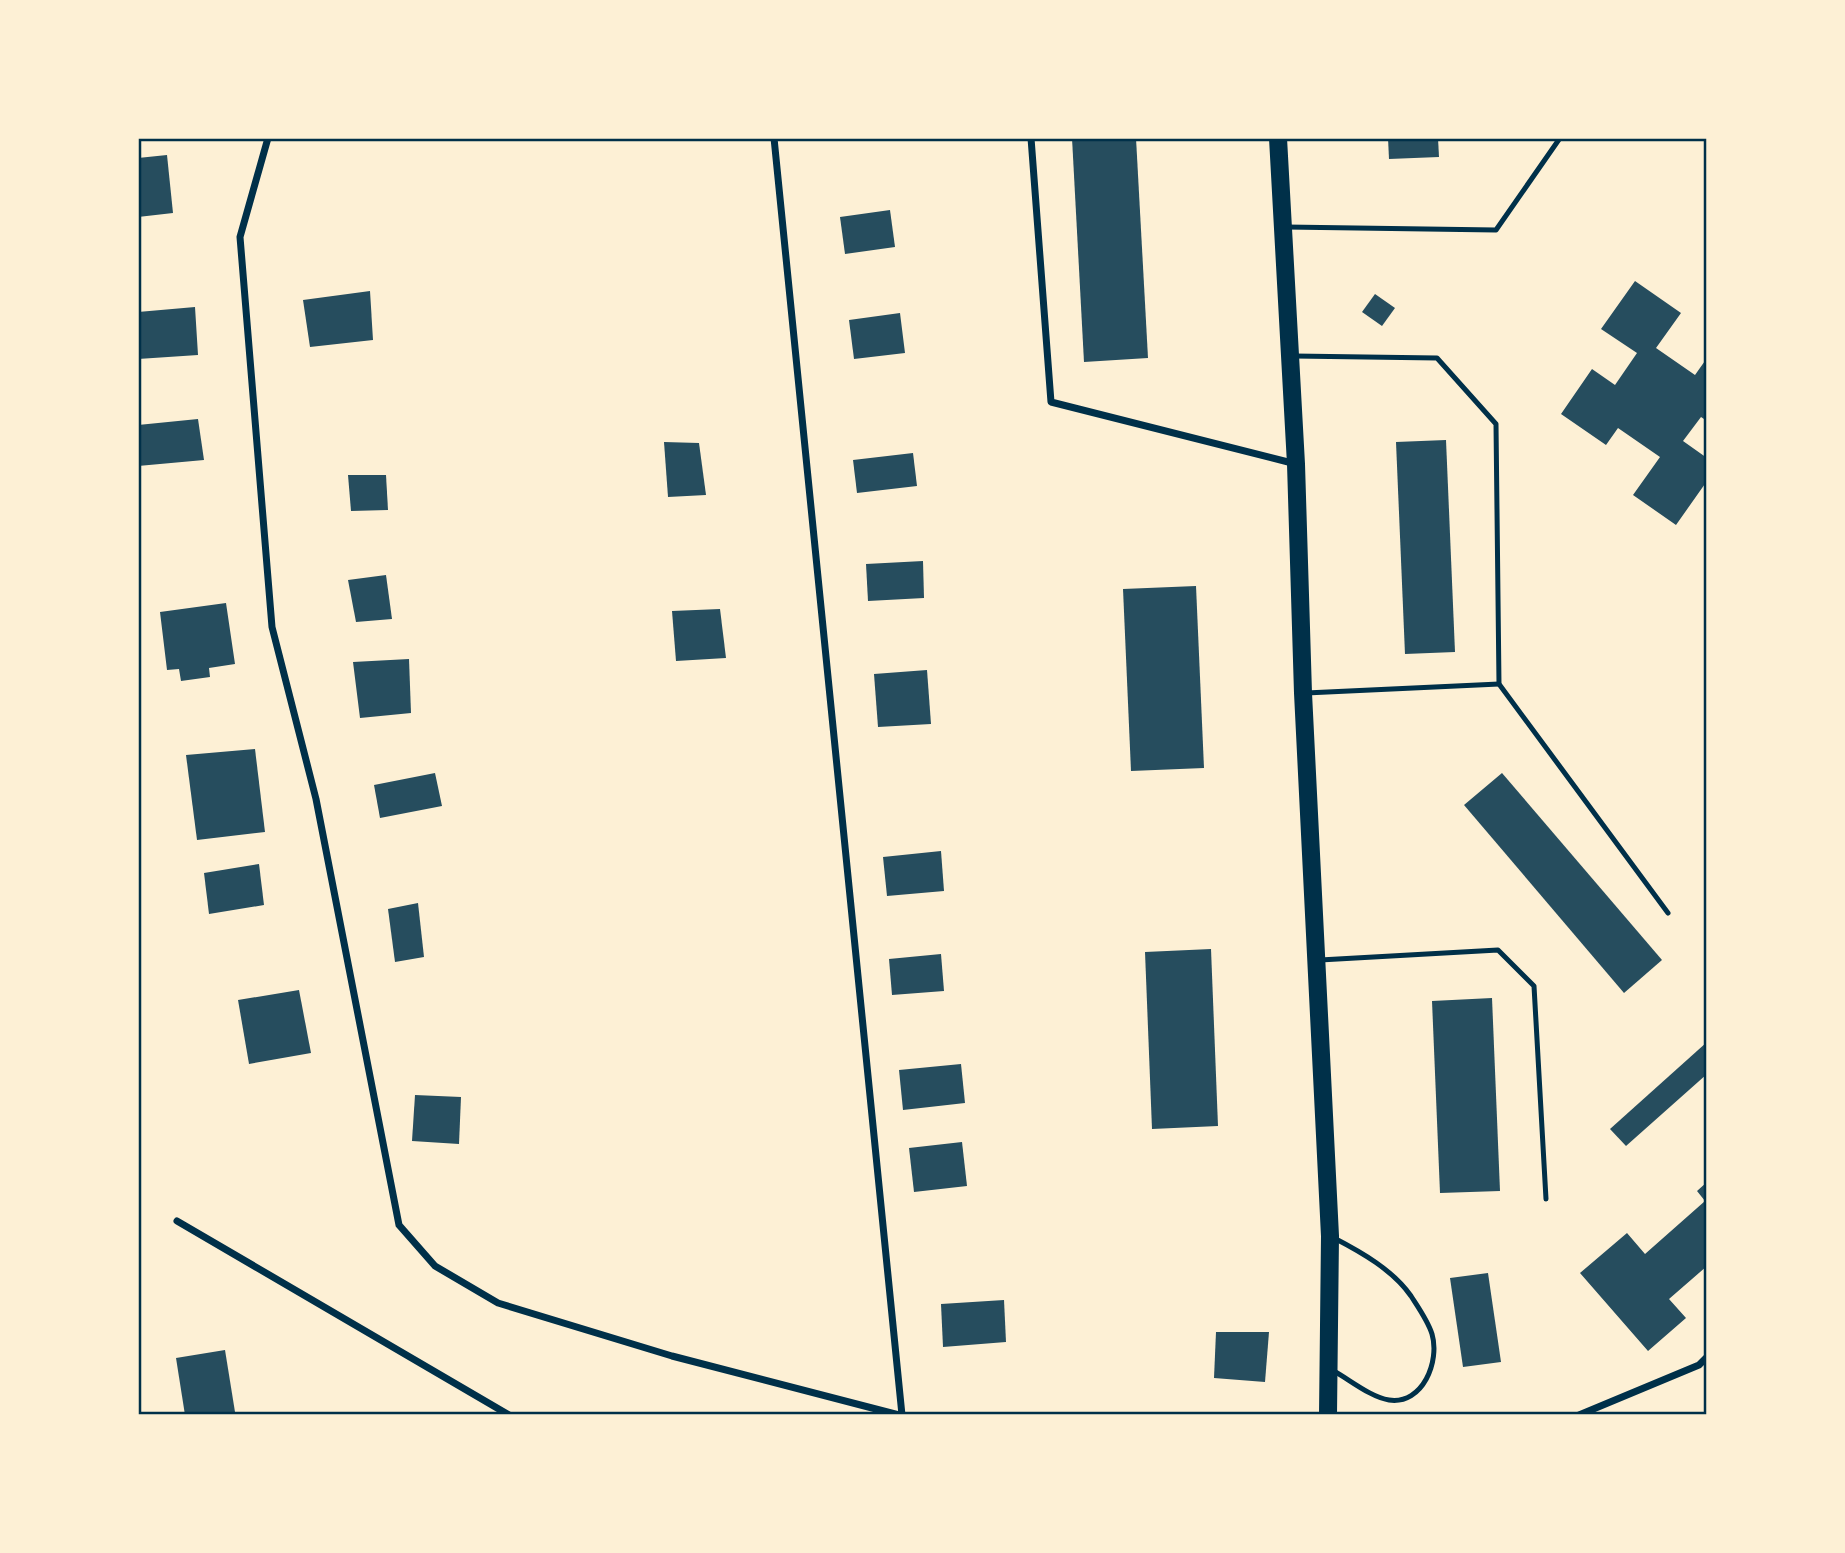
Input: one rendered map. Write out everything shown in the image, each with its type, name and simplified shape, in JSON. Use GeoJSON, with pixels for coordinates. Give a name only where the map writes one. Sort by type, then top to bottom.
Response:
{"type":"FeatureCollection","features":[{"type":"Feature","properties":{"kind":"main road"},"geometry":{"type":"LineString","coordinates":[[1278,138],[1296,464],[1303,693],[1331,1236],[1328,1415]]}},
{"type":"Feature","properties":{"kind":"street"},"geometry":{"type":"LineString","coordinates":[[268,138],[240,237],[272,627],[316,799],[399,1225],[435,1266],[498,1303],[672,1356],[900,1415],[774,138]]}},
{"type":"Feature","properties":{"kind":"street"},"geometry":{"type":"LineString","coordinates":[[1031,138],[1051,402],[1296,464]]}},
{"type":"Feature","properties":{"kind":"street"},"geometry":{"type":"LineString","coordinates":[[177,1221],[509,1415]]}},
{"type":"Feature","properties":{"kind":"street"},"geometry":{"type":"LineString","coordinates":[[1579,1415],[1699,1364],[1707,1357]]}},
{"type":"Feature","properties":{"kind":"lane"},"geometry":{"type":"LineString","coordinates":[[1282,227],[1496,230],[1560,138]]}},
{"type":"Feature","properties":{"kind":"lane"},"geometry":{"type":"LineString","coordinates":[[1290,356],[1437,358],[1496,424],[1499,684],[1668,913]]}},
{"type":"Feature","properties":{"kind":"lane"},"geometry":{"type":"LineString","coordinates":[[1303,693],[1499,684]]}},
{"type":"Feature","properties":{"kind":"lane"},"geometry":{"type":"LineString","coordinates":[[1317,960],[1498,950],[1534,986],[1546,1199]]}},
{"type":"Feature","properties":{"kind":"lane"},"geometry":{"type":"LineString","coordinates":[[1329,1368],[1378,1396],[1400,1399],[1421,1388],[1429,1375],[1433,1352],[1432,1335],[1410,1294],[1364,1254],[1331,1236]]}},
{"type":"Feature","properties":{"kind":"building"},"geometry":{"type":"Polygon","coordinates":[[[1072,138],[1136,138],[1148,358],[1084,362],[1072,138]]]}},
{"type":"Feature","properties":{"kind":"building"},"geometry":{"type":"Polygon","coordinates":[[[1388,138],[1438,138],[1439,157],[1389,159],[1388,138]]]}},
{"type":"Feature","properties":{"kind":"building"},"geometry":{"type":"Polygon","coordinates":[[[167,155],[173,213],[138,217],[138,158],[167,155]]]}},
{"type":"Feature","properties":{"kind":"building"},"geometry":{"type":"Polygon","coordinates":[[[890,210],[895,247],[845,254],[840,217],[890,210]]]}},
{"type":"Feature","properties":{"kind":"building"},"geometry":{"type":"Polygon","coordinates":[[[1635,281],[1681,313],[1656,348],[1695,375],[1707,358],[1707,421],[1701,417],[1683,441],[1707,458],[1707,481],[1676,525],[1633,495],[1660,457],[1618,428],[1606,445],[1561,414],[1592,369],[1615,385],[1637,353],[1601,329],[1635,281]]]}},
{"type":"Feature","properties":{"kind":"building"},"geometry":{"type":"Polygon","coordinates":[[[370,291],[373,340],[310,347],[303,300],[370,291]]]}},
{"type":"Feature","properties":{"kind":"building"},"geometry":{"type":"Polygon","coordinates":[[[1375,294],[1395,308],[1382,326],[1362,312],[1375,294]]]}},
{"type":"Feature","properties":{"kind":"building"},"geometry":{"type":"Polygon","coordinates":[[[195,307],[198,355],[138,359],[138,312],[195,307]]]}},
{"type":"Feature","properties":{"kind":"building"},"geometry":{"type":"Polygon","coordinates":[[[900,313],[905,353],[854,359],[849,320],[900,313]]]}},
{"type":"Feature","properties":{"kind":"building"},"geometry":{"type":"Polygon","coordinates":[[[198,419],[204,460],[138,466],[138,425],[198,419]]]}},
{"type":"Feature","properties":{"kind":"building"},"geometry":{"type":"Polygon","coordinates":[[[1446,440],[1455,652],[1405,654],[1396,442],[1446,440]]]}},
{"type":"Feature","properties":{"kind":"building"},"geometry":{"type":"Polygon","coordinates":[[[664,442],[699,443],[706,495],[668,497],[664,442]]]}},
{"type":"Feature","properties":{"kind":"building"},"geometry":{"type":"Polygon","coordinates":[[[913,453],[917,486],[857,493],[853,460],[913,453]]]}},
{"type":"Feature","properties":{"kind":"building"},"geometry":{"type":"Polygon","coordinates":[[[348,475],[386,475],[388,510],[351,511],[348,475]]]}},
{"type":"Feature","properties":{"kind":"building"},"geometry":{"type":"Polygon","coordinates":[[[923,561],[924,598],[868,601],[866,564],[923,561]]]}},
{"type":"Feature","properties":{"kind":"building"},"geometry":{"type":"Polygon","coordinates":[[[386,575],[392,619],[356,622],[348,580],[386,575]]]}},
{"type":"Feature","properties":{"kind":"building"},"geometry":{"type":"Polygon","coordinates":[[[1196,586],[1204,768],[1131,771],[1123,589],[1196,586]]]}},
{"type":"Feature","properties":{"kind":"building"},"geometry":{"type":"Polygon","coordinates":[[[226,603],[235,664],[209,668],[210,677],[181,681],[179,669],[167,670],[160,612],[226,603]]]}},
{"type":"Feature","properties":{"kind":"building"},"geometry":{"type":"Polygon","coordinates":[[[720,609],[726,658],[676,661],[672,611],[720,609]]]}},
{"type":"Feature","properties":{"kind":"building"},"geometry":{"type":"Polygon","coordinates":[[[409,659],[411,713],[360,718],[353,662],[409,659]]]}},
{"type":"Feature","properties":{"kind":"building"},"geometry":{"type":"Polygon","coordinates":[[[927,670],[931,724],[878,727],[874,674],[927,670]]]}},
{"type":"Feature","properties":{"kind":"building"},"geometry":{"type":"Polygon","coordinates":[[[255,749],[265,832],[197,840],[186,755],[255,749]]]}},
{"type":"Feature","properties":{"kind":"building"},"geometry":{"type":"Polygon","coordinates":[[[435,773],[442,806],[380,818],[374,785],[435,773]]]}},
{"type":"Feature","properties":{"kind":"building"},"geometry":{"type":"Polygon","coordinates":[[[1502,773],[1662,960],[1624,993],[1464,805],[1502,773]]]}},
{"type":"Feature","properties":{"kind":"building"},"geometry":{"type":"Polygon","coordinates":[[[941,851],[944,891],[887,896],[883,857],[941,851]]]}},
{"type":"Feature","properties":{"kind":"building"},"geometry":{"type":"Polygon","coordinates":[[[259,864],[264,905],[209,914],[204,873],[259,864]]]}},
{"type":"Feature","properties":{"kind":"building"},"geometry":{"type":"Polygon","coordinates":[[[418,903],[424,957],[395,962],[388,909],[418,903]]]}},
{"type":"Feature","properties":{"kind":"building"},"geometry":{"type":"Polygon","coordinates":[[[1211,949],[1218,1126],[1152,1129],[1145,952],[1211,949]]]}},
{"type":"Feature","properties":{"kind":"building"},"geometry":{"type":"Polygon","coordinates":[[[941,954],[944,991],[892,995],[889,959],[941,954]]]}},
{"type":"Feature","properties":{"kind":"building"},"geometry":{"type":"Polygon","coordinates":[[[299,990],[311,1053],[249,1064],[238,1000],[299,990]]]}},
{"type":"Feature","properties":{"kind":"building"},"geometry":{"type":"Polygon","coordinates":[[[1492,998],[1500,1191],[1440,1193],[1432,1001],[1492,998]]]}},
{"type":"Feature","properties":{"kind":"building"},"geometry":{"type":"Polygon","coordinates":[[[1707,1042],[1707,1074],[1626,1146],[1610,1129],[1707,1042]]]}},
{"type":"Feature","properties":{"kind":"building"},"geometry":{"type":"Polygon","coordinates":[[[961,1064],[965,1103],[903,1110],[899,1070],[961,1064]]]}},
{"type":"Feature","properties":{"kind":"building"},"geometry":{"type":"Polygon","coordinates":[[[415,1095],[461,1097],[459,1144],[412,1141],[415,1095]]]}},
{"type":"Feature","properties":{"kind":"building"},"geometry":{"type":"Polygon","coordinates":[[[962,1142],[967,1186],[914,1192],[909,1148],[962,1142]]]}},
{"type":"Feature","properties":{"kind":"building"},"geometry":{"type":"Polygon","coordinates":[[[1707,1182],[1707,1266],[1669,1299],[1686,1318],[1648,1351],[1580,1273],[1627,1233],[1645,1254],[1705,1201],[1697,1191],[1707,1182]]]}},
{"type":"Feature","properties":{"kind":"building"},"geometry":{"type":"Polygon","coordinates":[[[1488,1273],[1501,1362],[1463,1367],[1450,1278],[1488,1273]]]}},
{"type":"Feature","properties":{"kind":"building"},"geometry":{"type":"Polygon","coordinates":[[[1004,1300],[1006,1342],[943,1347],[941,1304],[1004,1300]]]}},
{"type":"Feature","properties":{"kind":"building"},"geometry":{"type":"Polygon","coordinates":[[[1216,1332],[1269,1332],[1265,1382],[1214,1378],[1216,1332]]]}},
{"type":"Feature","properties":{"kind":"building"},"geometry":{"type":"Polygon","coordinates":[[[225,1350],[235,1412],[185,1415],[176,1358],[225,1350]]]}}]}
